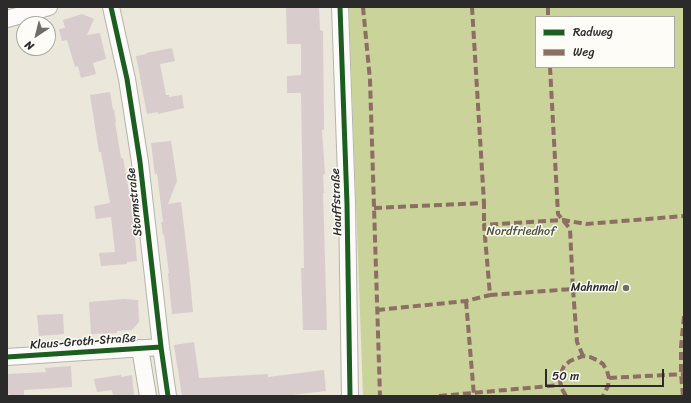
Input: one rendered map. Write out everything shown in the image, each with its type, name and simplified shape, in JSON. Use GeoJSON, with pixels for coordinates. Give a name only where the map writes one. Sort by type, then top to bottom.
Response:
{"type":"FeatureCollection","features":[{"type":"Feature","properties":{"kind":"street"},"geometry":{"type":"LineString","coordinates":[[7,19],[49,7]]}},
{"type":"Feature","properties":{"kind":"street","name":"Stormstraße"},"geometry":{"type":"LineString","coordinates":[[111,7],[127,80],[140,162],[168,396]]}},
{"type":"Feature","properties":{"kind":"street","name":"Hauffstraße"},"geometry":{"type":"LineString","coordinates":[[340,7],[347,204],[350,396]]}},
{"type":"Feature","properties":{"kind":"street","name":"Klaus-Groth-Straße"},"geometry":{"type":"LineString","coordinates":[[7,357],[161,347]]}},
{"type":"Feature","properties":{"kind":"street"},"geometry":{"type":"LineString","coordinates":[[140,348],[148,396]]}},
{"type":"Feature","properties":{"kind":"green space","name":"Nordfriedhof"},"geometry":{"type":"Polygon","coordinates":[[[349,7],[684,7],[684,396],[363,396],[349,7]]]}},
{"type":"Feature","properties":{"kind":"building"},"geometry":{"type":"Polygon","coordinates":[[[286,7],[319,7],[320,30],[323,31],[324,130],[322,130],[325,174],[323,175],[323,193],[327,330],[303,330],[301,268],[304,268],[301,93],[287,93],[287,76],[301,75],[301,44],[287,44],[286,7]]]}},
{"type":"Feature","properties":{"kind":"building"},"geometry":{"type":"Polygon","coordinates":[[[82,14],[94,19],[87,35],[100,33],[106,59],[93,63],[96,74],[81,78],[78,66],[75,67],[67,40],[62,41],[59,29],[65,28],[63,20],[82,14]]]}},
{"type":"Feature","properties":{"kind":"building"},"geometry":{"type":"Polygon","coordinates":[[[172,48],[175,61],[160,64],[166,95],[169,95],[169,97],[182,95],[184,108],[158,114],[158,112],[147,114],[136,56],[172,48]]]}},
{"type":"Feature","properties":{"kind":"building"},"geometry":{"type":"Polygon","coordinates":[[[110,92],[121,158],[123,158],[132,203],[137,261],[127,262],[127,264],[101,266],[99,253],[115,252],[111,217],[96,219],[94,206],[110,203],[101,152],[99,152],[90,95],[110,92]]]}},
{"type":"Feature","properties":{"kind":"building"},"geometry":{"type":"Polygon","coordinates":[[[171,141],[177,181],[168,204],[181,202],[193,312],[172,314],[169,273],[161,222],[163,222],[157,173],[155,175],[151,143],[171,141]]]}},
{"type":"Feature","properties":{"kind":"building"},"geometry":{"type":"Polygon","coordinates":[[[124,299],[138,300],[139,322],[132,330],[117,331],[117,333],[91,334],[89,302],[124,299]]]}},
{"type":"Feature","properties":{"kind":"building"},"geometry":{"type":"Polygon","coordinates":[[[63,314],[64,334],[39,336],[37,315],[63,314]]]}},
{"type":"Feature","properties":{"kind":"building"},"geometry":{"type":"Polygon","coordinates":[[[194,342],[199,378],[268,374],[268,377],[324,370],[326,391],[283,396],[182,396],[174,345],[194,342]]]}},
{"type":"Feature","properties":{"kind":"building"},"geometry":{"type":"Polygon","coordinates":[[[71,366],[72,387],[24,390],[24,396],[7,395],[7,374],[46,372],[45,368],[71,366]]]}},
{"type":"Feature","properties":{"kind":"building"},"geometry":{"type":"Polygon","coordinates":[[[121,375],[121,377],[132,375],[134,396],[113,396],[112,390],[97,392],[94,379],[121,375]]]}},
{"type":"Feature","properties":{"kind":"marked path"},"geometry":{"type":"LineString","coordinates":[[363,7],[370,80],[380,396]]}},
{"type":"Feature","properties":{"kind":"marked path"},"geometry":{"type":"LineString","coordinates":[[472,7],[484,203]]}},
{"type":"Feature","properties":{"kind":"marked path"},"geometry":{"type":"LineString","coordinates":[[548,7],[548,16]]}},
{"type":"Feature","properties":{"kind":"marked path"},"geometry":{"type":"LineString","coordinates":[[550,68],[558,214],[570,229],[573,289]]}},
{"type":"Feature","properties":{"kind":"marked path"},"geometry":{"type":"LineString","coordinates":[[374,208],[484,203],[484,225]]}},
{"type":"Feature","properties":{"kind":"marked path"},"geometry":{"type":"LineString","coordinates":[[583,356],[577,342],[573,289],[490,295],[484,225],[563,220],[586,224],[684,216]]}},
{"type":"Feature","properties":{"kind":"marked path"},"geometry":{"type":"LineString","coordinates":[[377,310],[466,301],[490,295]]}},
{"type":"Feature","properties":{"kind":"marked path"},"geometry":{"type":"LineString","coordinates":[[466,301],[474,396]]}},
{"type":"Feature","properties":{"kind":"marked path"},"geometry":{"type":"LineString","coordinates":[[683,396],[681,347],[684,316]]}},
{"type":"Feature","properties":{"kind":"marked path"},"geometry":{"type":"LineString","coordinates":[[566,396],[560,381],[561,373],[564,366],[570,361],[583,356],[597,360],[603,364],[607,371],[609,378],[608,386],[603,396]]}},
{"type":"Feature","properties":{"kind":"marked path"},"geometry":{"type":"LineString","coordinates":[[609,378],[684,374]]}},
{"type":"Feature","properties":{"kind":"marked path"},"geometry":{"type":"LineString","coordinates":[[439,396],[561,385]]}},
{"type":"Feature","properties":{"kind":"cycle path"},"geometry":{"type":"LineString","coordinates":[[111,7],[127,79],[140,162],[168,396]]}},
{"type":"Feature","properties":{"kind":"cycle path"},"geometry":{"type":"LineString","coordinates":[[340,7],[347,204],[350,396]]}},
{"type":"Feature","properties":{"kind":"cycle path"},"geometry":{"type":"LineString","coordinates":[[7,357],[161,347]]}},
{"type":"Feature","properties":{"kind":"place","name":"Mahnmal"},"geometry":{"type":"Point","coordinates":[626,288]}}]}
